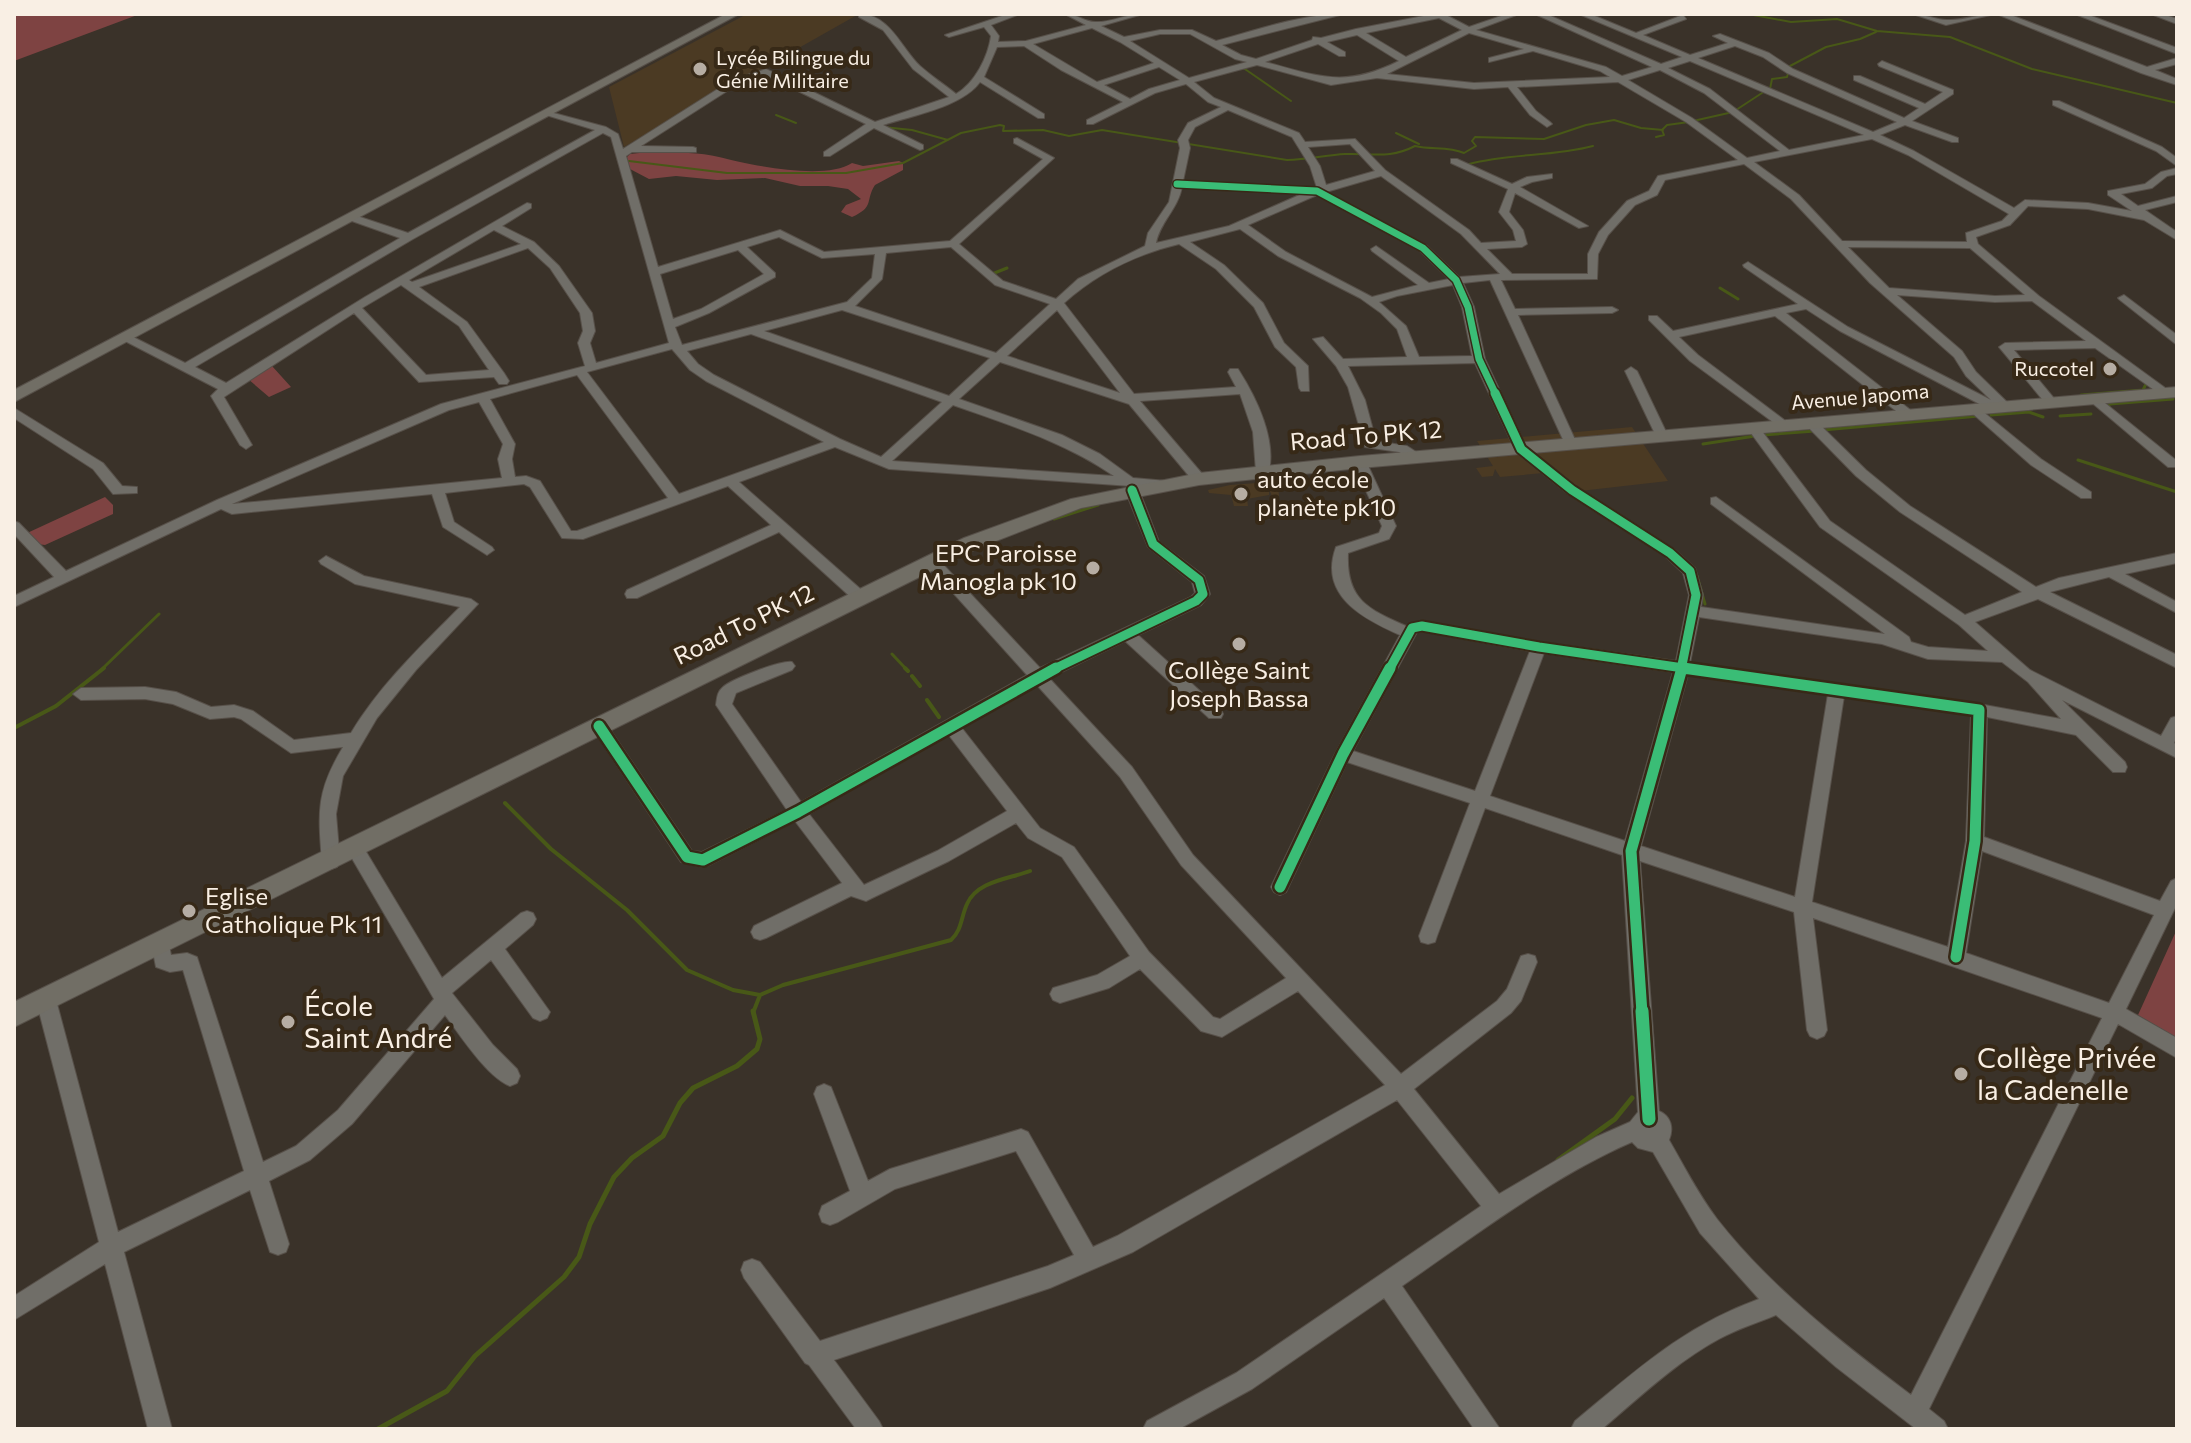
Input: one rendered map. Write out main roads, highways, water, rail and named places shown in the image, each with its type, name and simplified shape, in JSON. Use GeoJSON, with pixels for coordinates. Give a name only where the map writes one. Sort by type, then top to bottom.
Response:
{"type":"FeatureCollection","features":[{"type":"Feature","properties":{"kind":"main road"},"geometry":{"type":"LineString","coordinates":[[14,397],[129,339],[734,14]]}},
{"type":"Feature","properties":{"kind":"main road","name":"Avenue Japoma"},"geometry":{"type":"LineString","coordinates":[[1547,446],[2172,394]]}},
{"type":"Feature","properties":{"kind":"main road","name":"Road To PK 12"},"geometry":{"type":"LineString","coordinates":[[14,1015],[356,850],[860,597],[1034,517],[1131,486],[1547,446]]}},
{"type":"Feature","properties":{"kind":"waterway"},"geometry":{"type":"LineString","coordinates":[[1748,14],[1791,22],[1837,19],[1877,31],[1950,37],[2032,69],[2177,103]]}},
{"type":"Feature","properties":{"kind":"waterway"},"geometry":{"type":"LineString","coordinates":[[1770,89],[1772,79],[1787,77],[1790,66],[1826,47],[1876,32]]}},
{"type":"Feature","properties":{"kind":"waterway"},"geometry":{"type":"LineString","coordinates":[[1242,67],[1291,101]]}},
{"type":"Feature","properties":{"kind":"waterway"},"geometry":{"type":"LineString","coordinates":[[1693,121],[1733,112],[1765,91]]}},
{"type":"Feature","properties":{"kind":"waterway"},"geometry":{"type":"LineString","coordinates":[[776,115],[796,123]]}},
{"type":"Feature","properties":{"kind":"waterway"},"geometry":{"type":"LineString","coordinates":[[948,140],[961,133],[1000,125],[1004,126],[1003,131],[1043,130],[1069,136],[1102,130],[1287,160],[1345,154],[1389,154],[1415,146],[1464,153],[1476,146],[1472,141],[1475,137],[1544,139],[1586,125],[1614,120],[1662,130]]}},
{"type":"Feature","properties":{"kind":"waterway"},"geometry":{"type":"LineString","coordinates":[[1662,130],[1667,125],[1689,122]]}},
{"type":"Feature","properties":{"kind":"waterway"},"geometry":{"type":"LineString","coordinates":[[883,127],[912,130],[948,140]]}},
{"type":"Feature","properties":{"kind":"waterway"},"geometry":{"type":"LineString","coordinates":[[1656,137],[1664,135],[1662,130]]}},
{"type":"Feature","properties":{"kind":"waterway"},"geometry":{"type":"LineString","coordinates":[[1396,133],[1419,144]]}},
{"type":"Feature","properties":{"kind":"waterway"},"geometry":{"type":"LineString","coordinates":[[629,161],[727,173],[846,173],[903,163],[948,140]]}},
{"type":"Feature","properties":{"kind":"waterway"},"geometry":{"type":"LineString","coordinates":[[1469,164],[1593,146]]}},
{"type":"Feature","properties":{"kind":"waterway"},"geometry":{"type":"LineString","coordinates":[[992,274],[1007,268]]}},
{"type":"Feature","properties":{"kind":"waterway"},"geometry":{"type":"LineString","coordinates":[[1720,288],[1738,299]]}},
{"type":"Feature","properties":{"kind":"waterway"},"geometry":{"type":"LineString","coordinates":[[2081,395],[2143,390],[2146,384]]}},
{"type":"Feature","properties":{"kind":"waterway"},"geometry":{"type":"LineString","coordinates":[[2106,408],[2110,404],[2173,399]]}},
{"type":"Feature","properties":{"kind":"waterway"},"geometry":{"type":"LineString","coordinates":[[1991,415],[2029,412],[2043,417]]}},
{"type":"Feature","properties":{"kind":"waterway"},"geometry":{"type":"LineString","coordinates":[[2060,416],[2091,414]]}},
{"type":"Feature","properties":{"kind":"waterway"},"geometry":{"type":"LineString","coordinates":[[1823,430],[1979,416]]}},
{"type":"Feature","properties":{"kind":"waterway"},"geometry":{"type":"LineString","coordinates":[[1763,435],[1815,431]]}},
{"type":"Feature","properties":{"kind":"waterway"},"geometry":{"type":"LineString","coordinates":[[1703,444],[1755,436]]}},
{"type":"Feature","properties":{"kind":"waterway"},"geometry":{"type":"LineString","coordinates":[[2078,460],[2177,492]]}},
{"type":"Feature","properties":{"kind":"waterway"},"geometry":{"type":"LineString","coordinates":[[1054,519],[1098,505]]}},
{"type":"Feature","properties":{"kind":"waterway"},"geometry":{"type":"LineString","coordinates":[[1697,576],[1705,604]]}},
{"type":"Feature","properties":{"kind":"waterway"},"geometry":{"type":"LineString","coordinates":[[101,670],[159,614]]}},
{"type":"Feature","properties":{"kind":"waterway"},"geometry":{"type":"LineString","coordinates":[[892,654],[907,670]]}},
{"type":"Feature","properties":{"kind":"waterway"},"geometry":{"type":"LineString","coordinates":[[14,728],[56,706],[104,668]]}},
{"type":"Feature","properties":{"kind":"waterway"},"geometry":{"type":"LineString","coordinates":[[912,676],[920,686]]}},
{"type":"Feature","properties":{"kind":"waterway"},"geometry":{"type":"LineString","coordinates":[[927,700],[939,717]]}},
{"type":"Feature","properties":{"kind":"waterway"},"geometry":{"type":"LineString","coordinates":[[505,803],[551,849],[627,910],[687,970],[733,990],[760,995]]}},
{"type":"Feature","properties":{"kind":"waterway"},"geometry":{"type":"LineString","coordinates":[[760,995],[783,985],[951,940],[959,928],[967,904],[978,890],[1030,871]]}},
{"type":"Feature","properties":{"kind":"waterway"},"geometry":{"type":"LineString","coordinates":[[753,1012],[760,995]]}},
{"type":"Feature","properties":{"kind":"waterway"},"geometry":{"type":"LineString","coordinates":[[378,1429],[447,1391],[475,1356],[564,1277],[579,1257],[590,1224],[614,1177],[632,1158],[663,1136],[680,1103],[693,1088],[737,1066],[757,1049],[760,1039],[753,1012]]}},
{"type":"Feature","properties":{"kind":"waterway"},"geometry":{"type":"LineString","coordinates":[[1558,1160],[1615,1119],[1632,1098]]}},
{"type":"Feature","properties":{"kind":"place","name":"Lycée Bilingue du Génie Militaire"},"geometry":{"type":"Point","coordinates":[700,69]}},
{"type":"Feature","properties":{"kind":"place","name":"Ruccotel"},"geometry":{"type":"Point","coordinates":[2110,369]}},
{"type":"Feature","properties":{"kind":"place","name":"auto école planète pk10"},"geometry":{"type":"Point","coordinates":[1241,494]}},
{"type":"Feature","properties":{"kind":"place","name":"EPC Paroisse Manogla pk 10"},"geometry":{"type":"Point","coordinates":[1093,568]}},
{"type":"Feature","properties":{"kind":"place","name":"Collège Saint Joseph Bassa"},"geometry":{"type":"Point","coordinates":[1239,644]}},
{"type":"Feature","properties":{"kind":"place","name":"Eglise Catholique Pk 11"},"geometry":{"type":"Point","coordinates":[189,911]}},
{"type":"Feature","properties":{"kind":"place","name":"École Saint André"},"geometry":{"type":"Point","coordinates":[288,1022]}},
{"type":"Feature","properties":{"kind":"place","name":"Collège Privée la Cadenelle"},"geometry":{"type":"Point","coordinates":[1961,1074]}}]}
